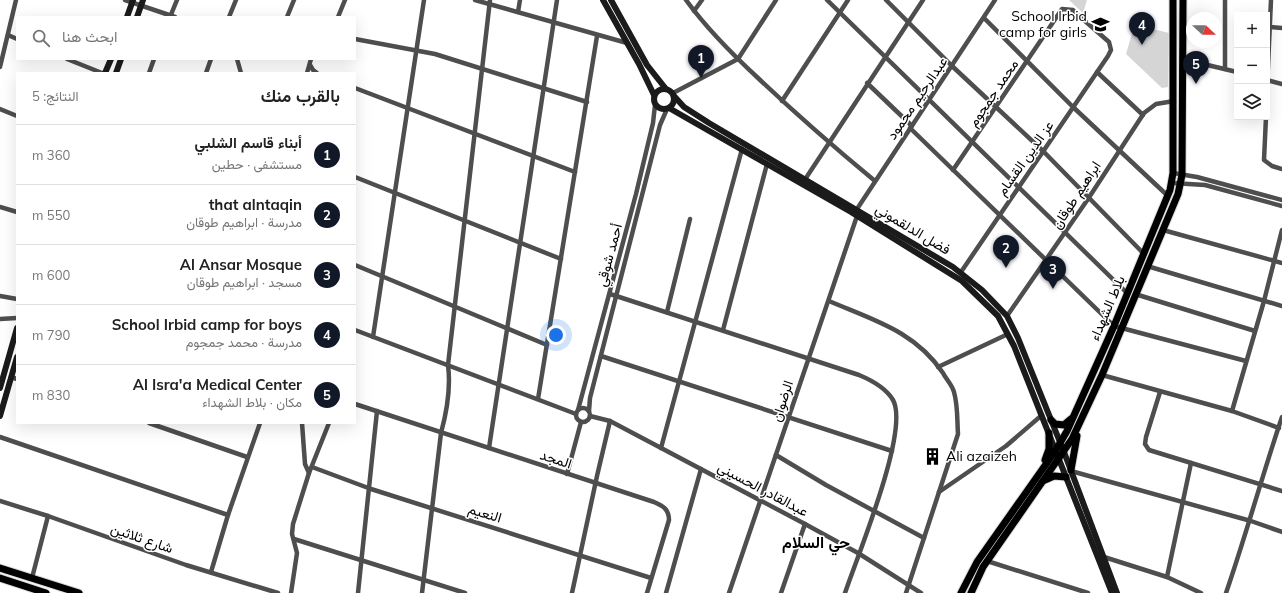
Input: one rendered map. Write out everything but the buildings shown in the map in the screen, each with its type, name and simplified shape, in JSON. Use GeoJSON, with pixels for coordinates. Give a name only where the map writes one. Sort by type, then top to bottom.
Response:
{"type":"FeatureCollection","features":[{"type":"Feature","properties":{"kind":"main road"},"geometry":{"type":"LineString","coordinates":[[603,0],[628,43],[654,95],[655,105],[659,108],[668,108],[674,102],[673,95],[653,74],[612,1]]}},
{"type":"Feature","properties":{"kind":"main road","name":"بلاط الشهداء"},"geometry":{"type":"LineString","coordinates":[[961,593],[977,562],[1040,479],[1060,443],[1118,327],[1127,293],[1168,196],[1173,173],[1173,0]]}},
{"type":"Feature","properties":{"kind":"main road"},"geometry":{"type":"LineString","coordinates":[[971,593],[977,578],[1040,479],[1060,459],[1081,422],[1102,375],[1118,327],[1135,294],[1181,184],[1182,0]]}},
{"type":"Feature","properties":{"kind":"main road"},"geometry":{"type":"LineString","coordinates":[[126,16],[132,1]]}},
{"type":"Feature","properties":{"kind":"main road"},"geometry":{"type":"LineString","coordinates":[[137,16],[142,3]]}},
{"type":"Feature","properties":{"kind":"main road"},"geometry":{"type":"LineString","coordinates":[[105,72],[111,60]]}},
{"type":"Feature","properties":{"kind":"main road"},"geometry":{"type":"LineString","coordinates":[[116,72],[121,60]]}},
{"type":"Feature","properties":{"kind":"main road"},"geometry":{"type":"LineString","coordinates":[[654,95],[659,90],[666,88]]}},
{"type":"Feature","properties":{"kind":"main road","name":"فضل الدلقموني"},"geometry":{"type":"LineString","coordinates":[[673,95],[686,109],[804,181],[961,272],[982,290],[1006,316],[1018,338],[1064,452],[1070,473]]}},
{"type":"Feature","properties":{"kind":"main road","name":"فضل الدلقموني"},"geometry":{"type":"LineString","coordinates":[[668,108],[767,164],[804,181]]}},
{"type":"Feature","properties":{"kind":"main road","name":"فضل الدلقموني"},"geometry":{"type":"LineString","coordinates":[[857,212],[962,281],[991,308],[1004,324],[1056,450],[1060,459],[1070,473]]}},
{"type":"Feature","properties":{"kind":"main road"},"geometry":{"type":"LineString","coordinates":[[0,388],[16,332]]}},
{"type":"Feature","properties":{"kind":"main road"},"geometry":{"type":"LineString","coordinates":[[0,416],[14,378],[16,364]]}},
{"type":"Feature","properties":{"kind":"main road"},"geometry":{"type":"LineString","coordinates":[[1051,420],[1055,424],[1064,425],[1074,416]]}},
{"type":"Feature","properties":{"kind":"main road"},"geometry":{"type":"LineString","coordinates":[[1081,422],[1075,441],[1070,473],[1112,593]]}},
{"type":"Feature","properties":{"kind":"main road"},"geometry":{"type":"LineString","coordinates":[[1040,479],[1049,449],[1049,433]]}},
{"type":"Feature","properties":{"kind":"main road"},"geometry":{"type":"LineString","coordinates":[[1040,479],[1070,473]]}},
{"type":"Feature","properties":{"kind":"main road"},"geometry":{"type":"LineString","coordinates":[[1070,473],[1117,593]]}},
{"type":"Feature","properties":{"kind":"main road"},"geometry":{"type":"LineString","coordinates":[[0,568],[79,593]]}},
{"type":"Feature","properties":{"kind":"main road"},"geometry":{"type":"LineString","coordinates":[[0,578],[29,590],[46,593]]}},
{"type":"Feature","properties":{"kind":"street"},"geometry":{"type":"LineString","coordinates":[[0,67],[16,0]]}},
{"type":"Feature","properties":{"kind":"street"},"geometry":{"type":"LineString","coordinates":[[125,0],[142,3],[172,16],[177,0]]}},
{"type":"Feature","properties":{"kind":"street"},"geometry":{"type":"LineString","coordinates":[[229,16],[236,0]]}},
{"type":"Feature","properties":{"kind":"street"},"geometry":{"type":"LineString","coordinates":[[287,16],[294,0]]}},
{"type":"Feature","properties":{"kind":"street"},"geometry":{"type":"LineString","coordinates":[[338,16],[345,0]]}},
{"type":"Feature","properties":{"kind":"street"},"geometry":{"type":"LineString","coordinates":[[373,337],[424,0]]}},
{"type":"Feature","properties":{"kind":"street"},"geometry":{"type":"LineString","coordinates":[[475,0],[490,2],[553,23],[628,43]]}},
{"type":"Feature","properties":{"kind":"street"},"geometry":{"type":"LineString","coordinates":[[518,12],[520,0]]}},
{"type":"Feature","properties":{"kind":"street"},"geometry":{"type":"LineString","coordinates":[[489,448],[556,0]]}},
{"type":"Feature","properties":{"kind":"street"},"geometry":{"type":"LineString","coordinates":[[686,0],[704,25],[738,59],[828,142],[875,181]]}},
{"type":"Feature","properties":{"kind":"street"},"geometry":{"type":"LineString","coordinates":[[694,12],[702,0]]}},
{"type":"Feature","properties":{"kind":"street"},"geometry":{"type":"LineString","coordinates":[[673,95],[738,59],[776,0]]}},
{"type":"Feature","properties":{"kind":"street"},"geometry":{"type":"LineString","coordinates":[[827,0],[1127,293]]}},
{"type":"Feature","properties":{"kind":"street"},"geometry":{"type":"LineString","coordinates":[[782,101],[848,0]]}},
{"type":"Feature","properties":{"kind":"street"},"geometry":{"type":"LineString","coordinates":[[886,0],[909,21],[952,66],[997,106],[1043,151],[1088,199],[1144,254]]}},
{"type":"Feature","properties":{"kind":"street"},"geometry":{"type":"LineString","coordinates":[[804,181],[828,142],[923,0]]}},
{"type":"Feature","properties":{"kind":"street","name":"عبدالرحيم محمود"},"geometry":{"type":"LineString","coordinates":[[857,212],[875,181],[995,0]]}},
{"type":"Feature","properties":{"kind":"street"},"geometry":{"type":"LineString","coordinates":[[1225,0],[1225,69]]}},
{"type":"Feature","properties":{"kind":"street"},"geometry":{"type":"LineString","coordinates":[[1270,0],[1270,12]]}},
{"type":"Feature","properties":{"kind":"street"},"geometry":{"type":"LineString","coordinates":[[422,593],[441,433],[446,414],[450,379],[448,365],[490,2]]}},
{"type":"Feature","properties":{"kind":"street","name":"محمد جمجوم"},"geometry":{"type":"LineString","coordinates":[[953,170],[1062,9],[1072,10],[1109,42],[1111,50],[1108,56]]}},
{"type":"Feature","properties":{"kind":"street"},"geometry":{"type":"LineString","coordinates":[[984,18],[1073,107],[1168,196]]}},
{"type":"Feature","properties":{"kind":"street"},"geometry":{"type":"LineString","coordinates":[[1270,27],[1282,28]]}},
{"type":"Feature","properties":{"kind":"street"},"geometry":{"type":"LineString","coordinates":[[8,35],[16,39]]}},
{"type":"Feature","properties":{"kind":"street"},"geometry":{"type":"LineString","coordinates":[[538,399],[598,36]]}},
{"type":"Feature","properties":{"kind":"street"},"geometry":{"type":"LineString","coordinates":[[356,39],[417,50],[482,68],[587,102]]}},
{"type":"Feature","properties":{"kind":"street","name":"عز الدين القسام"},"geometry":{"type":"LineString","coordinates":[[961,272],[999,214],[1108,56]]}},
{"type":"Feature","properties":{"kind":"street"},"geometry":{"type":"LineString","coordinates":[[1182,59],[1234,71]]}},
{"type":"Feature","properties":{"kind":"street"},"geometry":{"type":"LineString","coordinates":[[70,60],[100,72]]}},
{"type":"Feature","properties":{"kind":"street"},"geometry":{"type":"LineString","coordinates":[[149,72],[154,60]]}},
{"type":"Feature","properties":{"kind":"street"},"geometry":{"type":"LineString","coordinates":[[206,72],[212,60]]}},
{"type":"Feature","properties":{"kind":"street"},"geometry":{"type":"LineString","coordinates":[[237,60],[241,72]]}},
{"type":"Feature","properties":{"kind":"street"},"geometry":{"type":"LineString","coordinates":[[311,60],[310,65],[312,72]]}},
{"type":"Feature","properties":{"kind":"street"},"geometry":{"type":"LineString","coordinates":[[1097,72],[1143,115]]}},
{"type":"Feature","properties":{"kind":"street"},"geometry":{"type":"LineString","coordinates":[[1270,81],[1282,84]]}},
{"type":"Feature","properties":{"kind":"street"},"geometry":{"type":"LineString","coordinates":[[867,83],[953,170],[1118,327],[1246,361]]}},
{"type":"Feature","properties":{"kind":"street"},"geometry":{"type":"LineString","coordinates":[[356,88],[575,172]]}},
{"type":"Feature","properties":{"kind":"street","name":"ابراهيم طوقان"},"geometry":{"type":"LineString","coordinates":[[1006,316],[1065,233],[1119,149],[1143,115],[1156,104],[1174,101]]}},
{"type":"Feature","properties":{"kind":"street","name":"أحمد شوقي"},"geometry":{"type":"LineString","coordinates":[[577,412],[610,294],[644,161],[655,105]]}},
{"type":"Feature","properties":{"kind":"street"},"geometry":{"type":"LineString","coordinates":[[0,108],[16,116]]}},
{"type":"Feature","properties":{"kind":"street","name":"أحمد شوقي"},"geometry":{"type":"LineString","coordinates":[[590,413],[589,400],[660,125],[668,108]]}},
{"type":"Feature","properties":{"kind":"street"},"geometry":{"type":"LineString","coordinates":[[1266,120],[1264,160],[1272,166],[1282,169]]}},
{"type":"Feature","properties":{"kind":"street"},"geometry":{"type":"LineString","coordinates":[[661,448],[742,149]]}},
{"type":"Feature","properties":{"kind":"street"},"geometry":{"type":"LineString","coordinates":[[723,330],[767,164]]}},
{"type":"Feature","properties":{"kind":"street"},"geometry":{"type":"LineString","coordinates":[[1173,173],[1282,200]]}},
{"type":"Feature","properties":{"kind":"street"},"geometry":{"type":"LineString","coordinates":[[356,177],[520,244],[561,259]]}},
{"type":"Feature","properties":{"kind":"street"},"geometry":{"type":"LineString","coordinates":[[1172,183],[1197,183],[1282,206]]}},
{"type":"Feature","properties":{"kind":"street"},"geometry":{"type":"LineString","coordinates":[[0,207],[16,212]]}},
{"type":"Feature","properties":{"kind":"street","name":"الرضوان"},"geometry":{"type":"LineString","coordinates":[[729,593],[788,417],[829,301],[857,212]]}},
{"type":"Feature","properties":{"kind":"street"},"geometry":{"type":"LineString","coordinates":[[667,312],[690,219]]}},
{"type":"Feature","properties":{"kind":"street"},"geometry":{"type":"LineString","coordinates":[[1163,230],[1282,263]]}},
{"type":"Feature","properties":{"kind":"street"},"geometry":{"type":"LineString","coordinates":[[1232,411],[1256,331],[1282,230]]}},
{"type":"Feature","properties":{"kind":"street"},"geometry":{"type":"LineString","coordinates":[[356,265],[455,308],[547,345]]}},
{"type":"Feature","properties":{"kind":"street"},"geometry":{"type":"LineString","coordinates":[[1147,266],[1282,306]]}},
{"type":"Feature","properties":{"kind":"street"},"geometry":{"type":"LineString","coordinates":[[610,294],[866,378],[886,391],[893,400],[896,432],[892,451],[873,511],[845,593]]}},
{"type":"Feature","properties":{"kind":"street"},"geometry":{"type":"LineString","coordinates":[[1135,294],[1256,331]]}},
{"type":"Feature","properties":{"kind":"street"},"geometry":{"type":"LineString","coordinates":[[0,296],[16,299]]}},
{"type":"Feature","properties":{"kind":"street"},"geometry":{"type":"LineString","coordinates":[[829,301],[898,331],[915,342],[938,366],[953,390],[957,409],[958,434],[906,593]]}},
{"type":"Feature","properties":{"kind":"street"},"geometry":{"type":"LineString","coordinates":[[0,319],[16,318]]}},
{"type":"Feature","properties":{"kind":"street"},"geometry":{"type":"LineString","coordinates":[[356,330],[538,399],[577,412]]}},
{"type":"Feature","properties":{"kind":"street"},"geometry":{"type":"LineString","coordinates":[[938,366],[1008,334]]}},
{"type":"Feature","properties":{"kind":"street"},"geometry":{"type":"LineString","coordinates":[[601,356],[892,451]]}},
{"type":"Feature","properties":{"kind":"street"},"geometry":{"type":"LineString","coordinates":[[1102,375],[1232,411],[1278,428]]}},
{"type":"Feature","properties":{"kind":"street"},"geometry":{"type":"LineString","coordinates":[[1160,392],[1146,437],[1147,447],[1154,452],[1282,491]]}},
{"type":"Feature","properties":{"kind":"street","name":"المجد"},"geometry":{"type":"LineString","coordinates":[[356,404],[654,502],[667,509],[669,520],[647,593]]}},
{"type":"Feature","properties":{"kind":"street"},"geometry":{"type":"LineString","coordinates":[[583,408],[590,413],[587,421],[580,422],[576,418],[577,412],[583,408]]}},
{"type":"Feature","properties":{"kind":"street"},"geometry":{"type":"LineString","coordinates":[[358,593],[371,488],[377,411]]}},
{"type":"Feature","properties":{"kind":"street","name":"عبدالقادر الحسيني"},"geometry":{"type":"LineString","coordinates":[[590,413],[761,500],[858,553],[921,593]]}},
{"type":"Feature","properties":{"kind":"street"},"geometry":{"type":"LineString","coordinates":[[939,492],[1006,446],[1042,415]]}},
{"type":"Feature","properties":{"kind":"street"},"geometry":{"type":"LineString","coordinates":[[1226,593],[1251,521],[1260,484],[1282,417]]}},
{"type":"Feature","properties":{"kind":"street"},"geometry":{"type":"LineString","coordinates":[[567,474],[580,422]]}},
{"type":"Feature","properties":{"kind":"street"},"geometry":{"type":"LineString","coordinates":[[572,593],[595,483],[610,422]]}},
{"type":"Feature","properties":{"kind":"street"},"geometry":{"type":"LineString","coordinates":[[152,424],[248,457]]}},
{"type":"Feature","properties":{"kind":"street"},"geometry":{"type":"LineString","coordinates":[[211,572],[228,515],[260,424]]}},
{"type":"Feature","properties":{"kind":"street"},"geometry":{"type":"LineString","coordinates":[[302,424],[305,464],[309,473]]}},
{"type":"Feature","properties":{"kind":"street"},"geometry":{"type":"LineString","coordinates":[[291,593],[297,553],[292,534],[293,524],[309,473],[329,424]]}},
{"type":"Feature","properties":{"kind":"street"},"geometry":{"type":"LineString","coordinates":[[0,437],[228,515]]}},
{"type":"Feature","properties":{"kind":"street"},"geometry":{"type":"LineString","coordinates":[[776,455],[873,511],[924,538]]}},
{"type":"Feature","properties":{"kind":"street"},"geometry":{"type":"LineString","coordinates":[[1167,577],[1191,463]]}},
{"type":"Feature","properties":{"kind":"street","name":"النعيم"},"geometry":{"type":"LineString","coordinates":[[312,467],[371,488],[651,578]]}},
{"type":"Feature","properties":{"kind":"street"},"geometry":{"type":"LineString","coordinates":[[666,593],[701,469]]}},
{"type":"Feature","properties":{"kind":"street"},"geometry":{"type":"LineString","coordinates":[[1070,473],[1183,502],[1251,521],[1282,532]]}},
{"type":"Feature","properties":{"kind":"street","name":"شارع ثلاثين"},"geometry":{"type":"LineString","coordinates":[[0,501],[48,516],[157,555],[278,593]]}},
{"type":"Feature","properties":{"kind":"street"},"geometry":{"type":"LineString","coordinates":[[32,578],[48,516]]}},
{"type":"Feature","properties":{"kind":"street"},"geometry":{"type":"LineString","coordinates":[[781,593],[805,524]]}},
{"type":"Feature","properties":{"kind":"street"},"geometry":{"type":"LineString","coordinates":[[294,539],[423,581],[465,593]]}},
{"type":"Feature","properties":{"kind":"street"},"geometry":{"type":"LineString","coordinates":[[1104,557],[1167,577],[1201,593]]}},
{"type":"Feature","properties":{"kind":"street"},"geometry":{"type":"LineString","coordinates":[[988,561],[1088,593]]}},
{"type":"Feature","properties":{"kind":"shaded area"},"geometry":{"type":"Polygon","coordinates":[[[1069,0],[1087,0],[1083,13],[1069,0]]]}},
{"type":"Feature","properties":{"kind":"shaded area"},"geometry":{"type":"Polygon","coordinates":[[[1141,26],[1169,33],[1168,87],[1162,88],[1126,54],[1133,30],[1139,32],[1141,26]]]}},
{"type":"Feature","properties":{"kind":"place","name":"School Irbid camp for girls"},"geometry":{"type":"Point","coordinates":[1100,24]}},
{"type":"Feature","properties":{"kind":"place","name":"School Irbid camp for boys"},"geometry":{"type":"Point","coordinates":[1142,45]}},
{"type":"Feature","properties":{"kind":"place","name":"أبناء قاسم الشلبي"},"geometry":{"type":"Point","coordinates":[701,78]}},
{"type":"Feature","properties":{"kind":"place","name":"Al Isra'a Medical Center"},"geometry":{"type":"Point","coordinates":[1196,84]}},
{"type":"Feature","properties":{"kind":"place","name":"that alntaqin"},"geometry":{"type":"Point","coordinates":[1006,268]}},
{"type":"Feature","properties":{"kind":"place","name":"Al Ansar Mosque"},"geometry":{"type":"Point","coordinates":[1053,289]}},
{"type":"Feature","properties":{"kind":"place","name":"Ali azaizeh"},"geometry":{"type":"Point","coordinates":[933,456]}},
{"type":"Feature","properties":{"kind":"district","name":"حي السلام"},"geometry":{"type":"Point","coordinates":[816,542]}}]}
